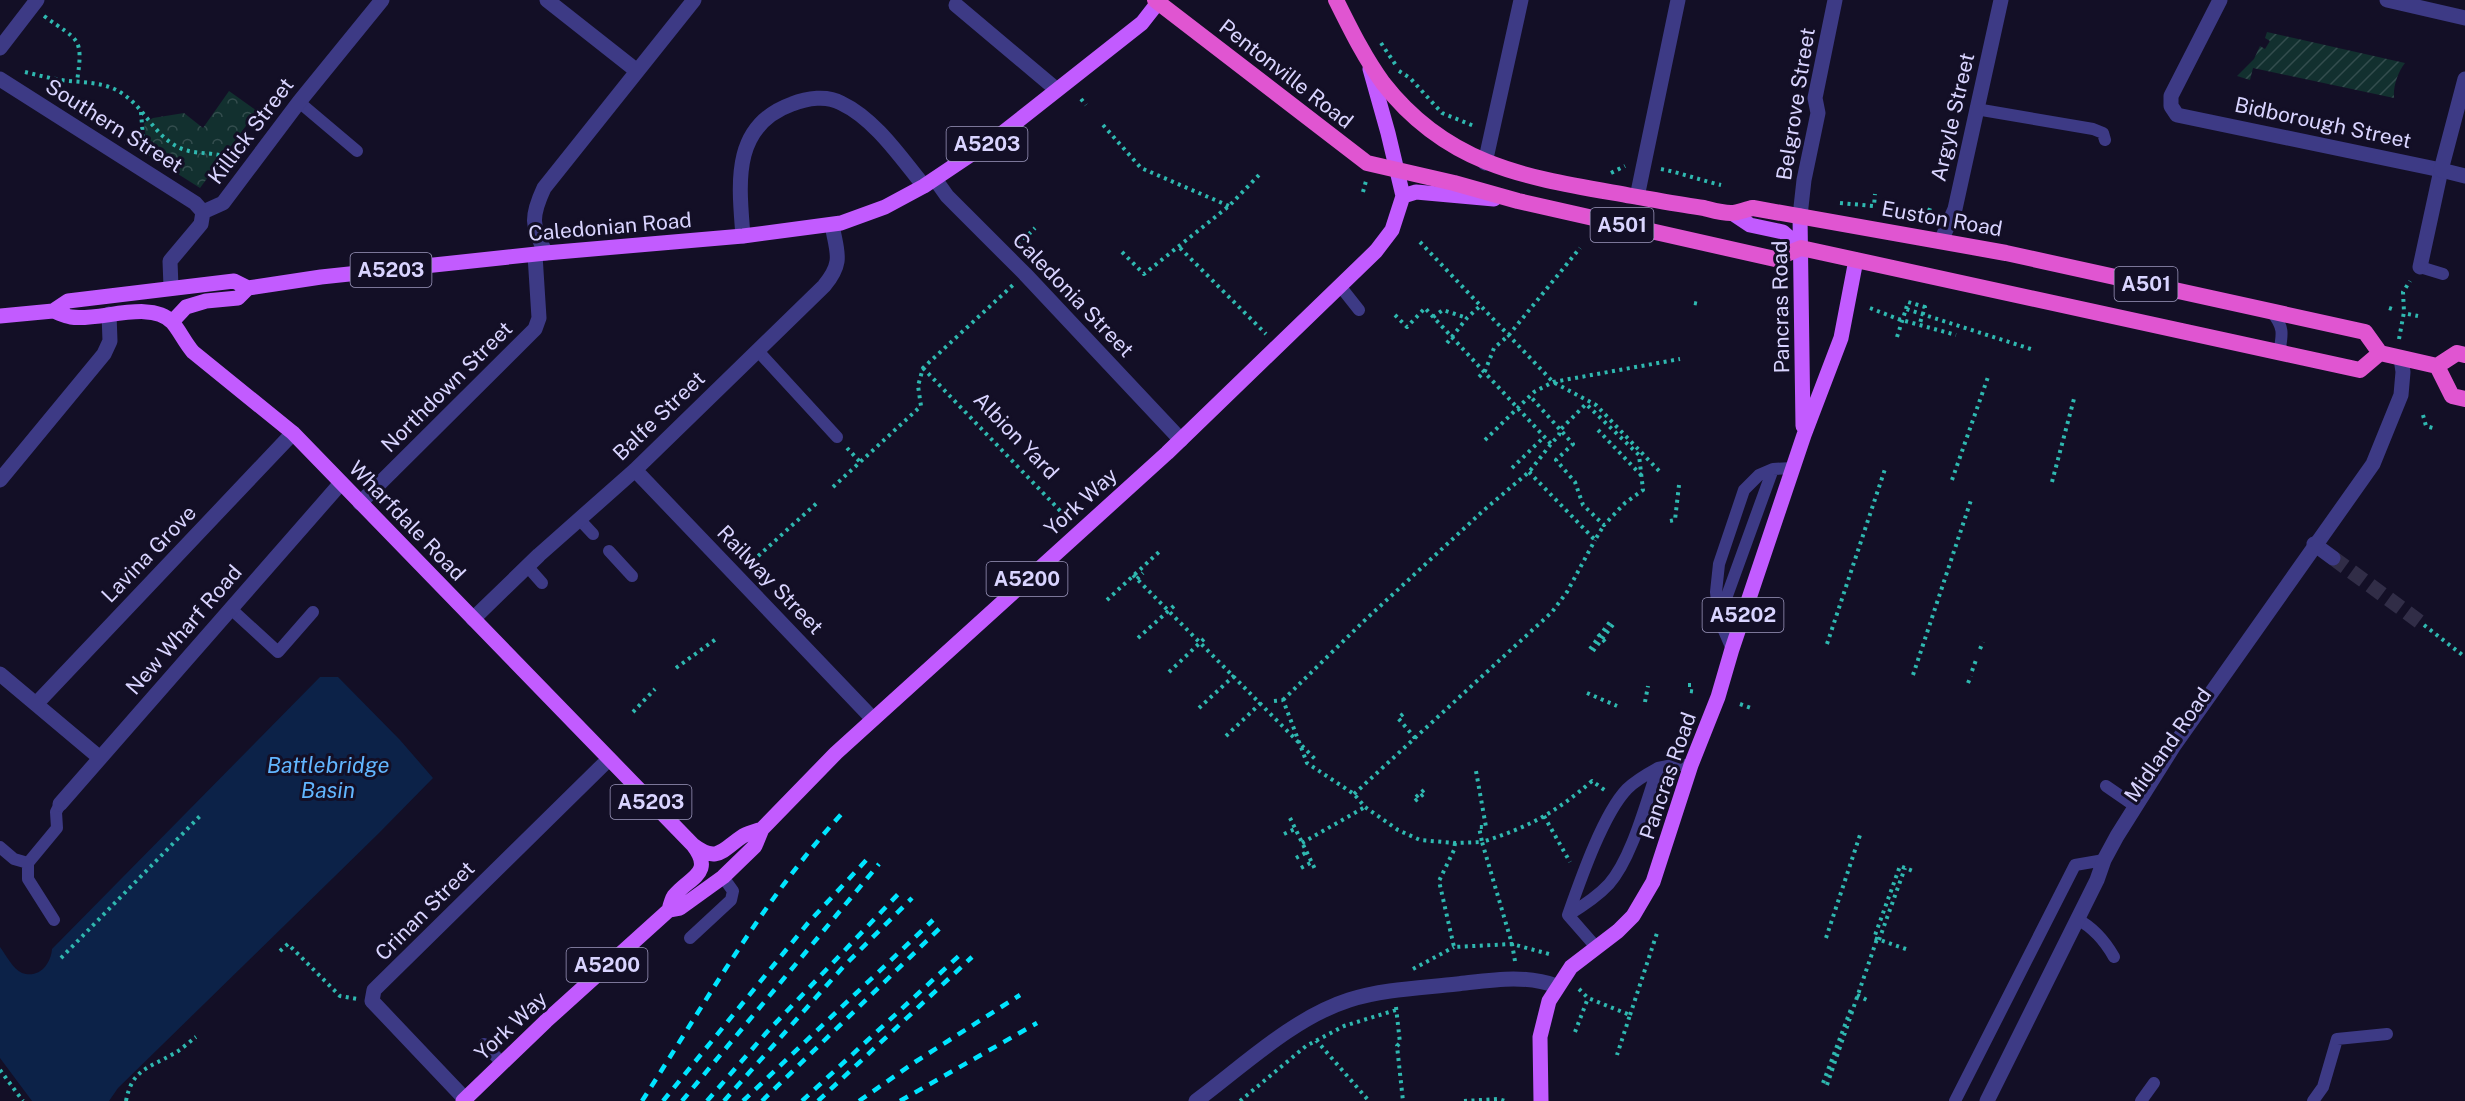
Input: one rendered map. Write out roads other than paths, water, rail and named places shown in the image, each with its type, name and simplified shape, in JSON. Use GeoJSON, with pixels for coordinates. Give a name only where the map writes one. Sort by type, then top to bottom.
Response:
{"type":"FeatureCollection","features":[{"type":"Feature","properties":{"kind":"highway","name":"A501"},"geometry":{"type":"LineString","coordinates":[[1336,0],[1363,52],[1382,81],[1409,112],[1449,143],[1485,162]]}},
{"type":"Feature","properties":{"kind":"highway","name":"Pentonville Road"},"geometry":{"type":"LineString","coordinates":[[1158,1],[1366,163],[1403,172]]}},
{"type":"Feature","properties":{"kind":"highway","name":"Euston Road"},"geometry":{"type":"LineString","coordinates":[[1485,162],[1541,180],[1637,197],[1731,213],[1753,208],[2006,253],[2364,332],[2380,353]]}},
{"type":"Feature","properties":{"kind":"highway","name":"A501"},"geometry":{"type":"LineString","coordinates":[[1403,172],[1454,183],[1518,201],[1775,259],[1801,248],[2360,370],[2380,353]]}},
{"type":"Feature","properties":{"kind":"highway"},"geometry":{"type":"LineString","coordinates":[[2380,353],[2437,366],[2457,353],[2465,355]]}},
{"type":"Feature","properties":{"kind":"highway"},"geometry":{"type":"LineString","coordinates":[[2437,366],[2452,396],[2465,399]]}},
{"type":"Feature","properties":{"kind":"main road","name":"Caledonian Road"},"geometry":{"type":"LineString","coordinates":[[0,316],[53,310],[68,301],[171,287],[234,281],[248,288],[321,277],[743,236],[832,225],[885,207],[930,183],[1000,135],[1142,22],[1158,1]]}},
{"type":"Feature","properties":{"kind":"main road"},"geometry":{"type":"LineString","coordinates":[[1363,52],[1403,172],[1403,196],[1422,193],[1518,201]]}},
{"type":"Feature","properties":{"kind":"main road","name":"York Way"},"geometry":{"type":"LineString","coordinates":[[669,910],[680,908],[723,877],[755,846],[762,830],[836,753],[1181,440],[1340,286],[1385,240],[1396,220],[1403,196]]}},
{"type":"Feature","properties":{"kind":"main road","name":"A501"},"geometry":{"type":"LineString","coordinates":[[1731,213],[1750,225],[1783,232],[1801,248]]}},
{"type":"Feature","properties":{"kind":"main road","name":"Pancras Road"},"geometry":{"type":"LineString","coordinates":[[1800,216],[1803,435]]}},
{"type":"Feature","properties":{"kind":"main road","name":"Pancras Road"},"geometry":{"type":"LineString","coordinates":[[1541,1101],[1540,1037],[1545,1012],[1557,986],[1571,967],[1625,924],[1647,894],[1658,869],[1691,765],[1718,697],[1731,649],[1803,435],[1842,339],[1857,260]]}},
{"type":"Feature","properties":{"kind":"main road","name":"A5203"},"geometry":{"type":"LineString","coordinates":[[53,310],[72,317],[144,312],[163,316],[172,322],[186,307],[206,301],[238,298],[248,288]]}},
{"type":"Feature","properties":{"kind":"main road","name":"Wharfdale Road"},"geometry":{"type":"LineString","coordinates":[[172,322],[183,341],[193,352],[292,433],[693,844],[703,852],[713,854],[723,852],[744,835],[762,830]]}},
{"type":"Feature","properties":{"kind":"main road","name":"York Way"},"geometry":{"type":"LineString","coordinates":[[464,1100],[669,910],[675,895],[693,881],[700,870],[700,857],[693,844]]}},
{"type":"Feature","properties":{"kind":"street","name":"Killick Street"},"geometry":{"type":"LineString","coordinates":[[171,287],[170,261],[201,224],[202,212],[223,203],[298,102],[382,0]]}},
{"type":"Feature","properties":{"kind":"street"},"geometry":{"type":"LineString","coordinates":[[547,0],[637,71]]}},
{"type":"Feature","properties":{"kind":"street","name":"Northdown Street"},"geometry":{"type":"LineString","coordinates":[[360,503],[535,329],[539,318],[540,254],[534,230],[537,205],[544,188],[694,0]]}},
{"type":"Feature","properties":{"kind":"street"},"geometry":{"type":"LineString","coordinates":[[1485,162],[1521,0]]}},
{"type":"Feature","properties":{"kind":"street"},"geometry":{"type":"LineString","coordinates":[[1637,197],[1678,0]]}},
{"type":"Feature","properties":{"kind":"street","name":"Belgrove Street"},"geometry":{"type":"LineString","coordinates":[[1800,216],[1804,180],[1818,113],[1815,99],[1835,0]]}},
{"type":"Feature","properties":{"kind":"street","name":"Argyle Street"},"geometry":{"type":"LineString","coordinates":[[1941,241],[1954,208],[2001,0]]}},
{"type":"Feature","properties":{"kind":"street","name":"Bidborough Street"},"geometry":{"type":"LineString","coordinates":[[2220,0],[2171,96],[2173,111],[2177,115],[2465,176]]}},
{"type":"Feature","properties":{"kind":"street"},"geometry":{"type":"LineString","coordinates":[[2387,0],[2465,18]]}},
{"type":"Feature","properties":{"kind":"street"},"geometry":{"type":"LineString","coordinates":[[954,2],[1058,90]]}},
{"type":"Feature","properties":{"kind":"street"},"geometry":{"type":"LineString","coordinates":[[0,48],[34,3]]}},
{"type":"Feature","properties":{"kind":"street","name":"Southern Street"},"geometry":{"type":"LineString","coordinates":[[0,79],[195,203],[202,212]]}},
{"type":"Feature","properties":{"kind":"street"},"geometry":{"type":"LineString","coordinates":[[2420,267],[2441,170],[2465,79]]}},
{"type":"Feature","properties":{"kind":"street","name":"Caledonia Street"},"geometry":{"type":"LineString","coordinates":[[743,236],[739,178],[751,138],[767,119],[784,106],[798,101],[824,99],[838,101],[849,106],[930,183],[947,196],[1025,274],[1181,440]]}},
{"type":"Feature","properties":{"kind":"street","name":"Balfe Street"},"geometry":{"type":"LineString","coordinates":[[473,619],[527,566],[635,470],[824,286],[836,272],[838,256],[832,225]]}},
{"type":"Feature","properties":{"kind":"street"},"geometry":{"type":"LineString","coordinates":[[0,480],[104,354],[110,341],[109,314]]}},
{"type":"Feature","properties":{"kind":"street","name":"Midland Road"},"geometry":{"type":"LineString","coordinates":[[1987,1101],[2097,880],[2097,860],[2194,715],[2363,478],[2380,448],[2385,429],[2401,395],[2402,358]]}},
{"type":"Feature","properties":{"kind":"street","name":"Lavina Grove"},"geometry":{"type":"LineString","coordinates":[[36,704],[292,433]]}},
{"type":"Feature","properties":{"kind":"street","name":"Railway Street"},"geometry":{"type":"LineString","coordinates":[[635,470],[873,719]]}},
{"type":"Feature","properties":{"kind":"street","name":"New Wharf Road"},"geometry":{"type":"LineString","coordinates":[[60,804],[340,483]]}},
{"type":"Feature","properties":{"kind":"street"},"geometry":{"type":"LineString","coordinates":[[2314,544],[2333,558]]}},
{"type":"Feature","properties":{"kind":"street"},"geometry":{"type":"LineString","coordinates":[[0,674],[100,758]]}},
{"type":"Feature","properties":{"kind":"street","name":"Crinan Street"},"geometry":{"type":"LineString","coordinates":[[464,1100],[372,1000],[374,990],[609,759]]}},
{"type":"Feature","properties":{"kind":"street"},"geometry":{"type":"LineString","coordinates":[[1196,1101],[1301,1023],[1325,1009],[1349,1000],[1395,990],[1510,978],[1532,978],[1557,986]]}},
{"type":"Feature","properties":{"kind":"lane"},"geometry":{"type":"LineString","coordinates":[[298,102],[357,151]]}},
{"type":"Feature","properties":{"kind":"lane"},"geometry":{"type":"LineString","coordinates":[[1977,109],[2093,129],[2103,133],[2105,140]]}},
{"type":"Feature","properties":{"kind":"lane"},"geometry":{"type":"LineString","coordinates":[[1403,172],[1422,193]]}},
{"type":"Feature","properties":{"kind":"lane"},"geometry":{"type":"LineString","coordinates":[[2420,267],[2443,274]]}},
{"type":"Feature","properties":{"kind":"lane"},"geometry":{"type":"LineString","coordinates":[[1340,286],[1359,310]]}},
{"type":"Feature","properties":{"kind":"lane"},"geometry":{"type":"LineString","coordinates":[[2271,311],[2281,324],[2282,338],[2279,353]]}},
{"type":"Feature","properties":{"kind":"lane"},"geometry":{"type":"LineString","coordinates":[[757,351],[837,436]]}},
{"type":"Feature","properties":{"kind":"lane"},"geometry":{"type":"LineString","coordinates":[[1731,649],[1719,619],[1717,575],[1744,490],[1759,475],[1773,469],[1792,468]]}},
{"type":"Feature","properties":{"kind":"lane"},"geometry":{"type":"LineString","coordinates":[[1719,619],[1773,469]]}},
{"type":"Feature","properties":{"kind":"lane"},"geometry":{"type":"LineString","coordinates":[[579,519],[593,534]]}},
{"type":"Feature","properties":{"kind":"lane"},"geometry":{"type":"LineString","coordinates":[[609,551],[632,576]]}},
{"type":"Feature","properties":{"kind":"lane"},"geometry":{"type":"LineString","coordinates":[[527,566],[542,583]]}},
{"type":"Feature","properties":{"kind":"lane"},"geometry":{"type":"LineString","coordinates":[[230,608],[278,652],[313,612]]}},
{"type":"Feature","properties":{"kind":"lane"},"geometry":{"type":"LineString","coordinates":[[1568,915],[1585,869],[1619,799],[1639,779],[1658,768],[1691,765]]}},
{"type":"Feature","properties":{"kind":"lane"},"geometry":{"type":"LineString","coordinates":[[1568,915],[1590,902],[1610,883],[1622,865],[1658,768]]}},
{"type":"Feature","properties":{"kind":"lane"},"geometry":{"type":"LineString","coordinates":[[2106,786],[2135,806]]}},
{"type":"Feature","properties":{"kind":"lane"},"geometry":{"type":"LineString","coordinates":[[54,920],[28,879],[28,863],[57,828],[56,812],[60,804]]}},
{"type":"Feature","properties":{"kind":"lane"},"geometry":{"type":"LineString","coordinates":[[0,848],[14,859],[28,863]]}},
{"type":"Feature","properties":{"kind":"lane"},"geometry":{"type":"LineString","coordinates":[[1955,1101],[2058,904],[2061,889],[2075,865],[2097,860]]}},
{"type":"Feature","properties":{"kind":"lane"},"geometry":{"type":"LineString","coordinates":[[690,938],[731,900],[733,891],[723,877]]}},
{"type":"Feature","properties":{"kind":"lane"},"geometry":{"type":"LineString","coordinates":[[1568,915],[1596,947]]}},
{"type":"Feature","properties":{"kind":"lane"},"geometry":{"type":"LineString","coordinates":[[2076,920],[2088,925],[2106,943],[2115,957]]}},
{"type":"Feature","properties":{"kind":"lane"},"geometry":{"type":"LineString","coordinates":[[2313,1101],[2323,1087],[2337,1038],[2387,1034]]}},
{"type":"Feature","properties":{"kind":"lane"},"geometry":{"type":"LineString","coordinates":[[484,1044],[502,1063]]}},
{"type":"Feature","properties":{"kind":"lane"},"geometry":{"type":"LineString","coordinates":[[2141,1101],[2154,1083]]}},
{"type":"Feature","properties":{"kind":"water","name":"Battlebridge Basin"},"geometry":{"type":"Polygon","coordinates":[[[320,677],[338,677],[400,740],[433,778],[118,1088],[109,1101],[32,1101],[0,1058],[0,947],[22,973],[34,974],[43,969],[47,965],[52,949],[320,677]]]}},
{"type":"Feature","properties":{"kind":"tunnel"},"geometry":{"type":"LineString","coordinates":[[2333,558],[2424,625]]}},
{"type":"Feature","properties":{"kind":"railway"},"geometry":{"type":"LineString","coordinates":[[642,1101],[763,914],[789,877],[846,809]]}},
{"type":"Feature","properties":{"kind":"railway"},"geometry":{"type":"LineString","coordinates":[[663,1101],[808,923],[871,855]]}},
{"type":"Feature","properties":{"kind":"railway"},"geometry":{"type":"LineString","coordinates":[[682,1101],[879,864]]}},
{"type":"Feature","properties":{"kind":"railway"},"geometry":{"type":"LineString","coordinates":[[707,1101],[767,1032],[903,889]]}},
{"type":"Feature","properties":{"kind":"railway"},"geometry":{"type":"LineString","coordinates":[[724,1101],[843,967],[912,898]]}},
{"type":"Feature","properties":{"kind":"railway"},"geometry":{"type":"LineString","coordinates":[[743,1101],[933,920]]}},
{"type":"Feature","properties":{"kind":"railway"},"geometry":{"type":"LineString","coordinates":[[762,1101],[940,928]]}},
{"type":"Feature","properties":{"kind":"railway"},"geometry":{"type":"LineString","coordinates":[[802,1101],[963,952]]}},
{"type":"Feature","properties":{"kind":"railway"},"geometry":{"type":"LineString","coordinates":[[818,1101],[972,957]]}},
{"type":"Feature","properties":{"kind":"railway"},"geometry":{"type":"LineString","coordinates":[[859,1101],[1020,995]]}},
{"type":"Feature","properties":{"kind":"railway"},"geometry":{"type":"LineString","coordinates":[[900,1101],[1037,1023]]}}]}
